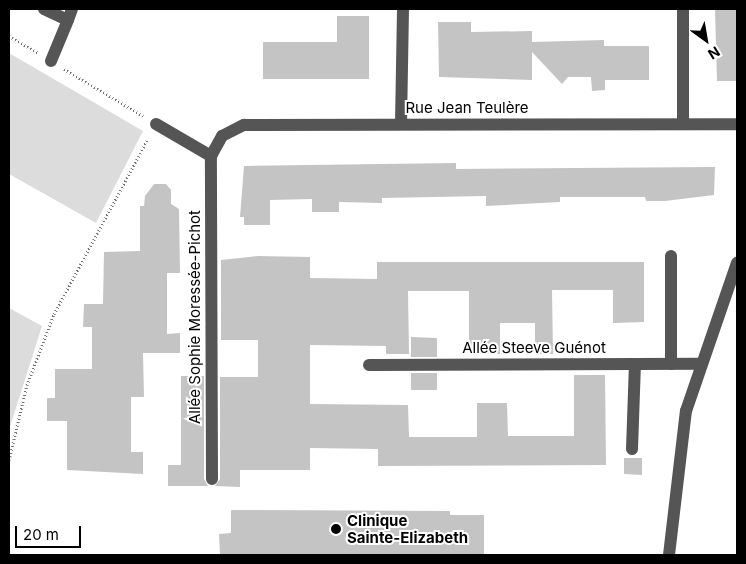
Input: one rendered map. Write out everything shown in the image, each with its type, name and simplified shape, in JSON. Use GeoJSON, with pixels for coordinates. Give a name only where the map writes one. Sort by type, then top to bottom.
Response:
{"type":"FeatureCollection","features":[{"type":"Feature","properties":{"kind":"street"},"geometry":{"type":"LineString","coordinates":[[44,9],[70,14],[51,61]]}},
{"type":"Feature","properties":{"kind":"street"},"geometry":{"type":"LineString","coordinates":[[401,124],[403,9]]}},
{"type":"Feature","properties":{"kind":"street"},"geometry":{"type":"LineString","coordinates":[[683,9],[683,124]]}},
{"type":"Feature","properties":{"kind":"street"},"geometry":{"type":"LineString","coordinates":[[156,124],[211,156]]}},
{"type":"Feature","properties":{"kind":"street","name":"Rue Jean Teulère"},"geometry":{"type":"LineString","coordinates":[[211,156],[222,136],[244,125],[737,124]]}},
{"type":"Feature","properties":{"kind":"street","name":"Allée Sophie Moressée-Pichot"},"geometry":{"type":"LineString","coordinates":[[211,156],[212,478]]}},
{"type":"Feature","properties":{"kind":"street"},"geometry":{"type":"LineString","coordinates":[[670,364],[671,256]]}},
{"type":"Feature","properties":{"kind":"street"},"geometry":{"type":"LineString","coordinates":[[669,555],[678,459],[699,364],[737,263]]}},
{"type":"Feature","properties":{"kind":"street"},"geometry":{"type":"LineString","coordinates":[[632,449],[635,364]]}},
{"type":"Feature","properties":{"kind":"street","name":"Allée Steeve Guénot"},"geometry":{"type":"LineString","coordinates":[[369,365],[699,364]]}},
{"type":"Feature","properties":{"kind":"path"},"geometry":{"type":"LineString","coordinates":[[9,36],[156,124],[54,314],[27,385],[9,460]]}},
{"type":"Feature","properties":{"kind":"shaded area"},"geometry":{"type":"Polygon","coordinates":[[[9,53],[143,131],[96,223],[9,174],[9,53]]]}},
{"type":"Feature","properties":{"kind":"shaded area"},"geometry":{"type":"Polygon","coordinates":[[[9,308],[42,326],[9,430],[9,308]]]}},
{"type":"Feature","properties":{"kind":"building"},"geometry":{"type":"Polygon","coordinates":[[[715,9],[737,9],[737,81],[717,81],[715,9]]]}},
{"type":"Feature","properties":{"kind":"building"},"geometry":{"type":"Polygon","coordinates":[[[337,16],[369,16],[369,79],[263,79],[263,42],[337,42],[337,16]]]}},
{"type":"Feature","properties":{"kind":"building"},"geometry":{"type":"Polygon","coordinates":[[[438,22],[471,22],[471,32],[532,31],[532,42],[604,40],[604,46],[649,46],[649,80],[605,80],[605,90],[592,91],[591,77],[568,77],[562,84],[532,52],[532,80],[439,77],[438,22]]]}},
{"type":"Feature","properties":{"kind":"building"},"geometry":{"type":"Polygon","coordinates":[[[456,163],[456,169],[715,167],[714,195],[665,201],[646,201],[645,197],[560,197],[560,202],[486,206],[486,196],[382,198],[382,203],[339,202],[339,212],[312,212],[312,199],[270,200],[270,225],[244,225],[244,217],[240,217],[244,166],[456,163]]]}},
{"type":"Feature","properties":{"kind":"building"},"geometry":{"type":"Polygon","coordinates":[[[154,184],[166,184],[171,190],[171,204],[179,209],[180,273],[167,273],[167,334],[180,333],[180,353],[143,353],[144,397],[131,397],[131,452],[143,452],[143,474],[67,470],[67,421],[47,421],[47,398],[55,398],[55,369],[92,369],[92,327],[83,327],[84,304],[103,304],[104,252],[140,251],[140,206],[144,206],[145,196],[154,184]]]}},
{"type":"Feature","properties":{"kind":"building"},"geometry":{"type":"Polygon","coordinates":[[[258,256],[310,257],[310,278],[377,279],[377,262],[644,262],[644,322],[613,323],[613,290],[552,290],[553,354],[535,354],[535,323],[500,323],[500,354],[469,354],[469,291],[408,291],[409,354],[386,354],[386,346],[310,345],[310,404],[408,405],[409,437],[477,437],[477,403],[507,403],[508,436],[574,436],[574,375],[605,375],[606,465],[378,466],[378,449],[310,448],[310,470],[240,470],[240,487],[215,486],[220,479],[220,377],[258,377],[258,340],[221,340],[221,260],[258,256]]]}},
{"type":"Feature","properties":{"kind":"building"},"geometry":{"type":"Polygon","coordinates":[[[411,337],[437,338],[437,357],[411,357],[411,337]]]}},
{"type":"Feature","properties":{"kind":"building"},"geometry":{"type":"Polygon","coordinates":[[[411,373],[437,373],[437,390],[411,390],[411,373]]]}},
{"type":"Feature","properties":{"kind":"building"},"geometry":{"type":"Polygon","coordinates":[[[181,376],[204,376],[204,479],[208,486],[168,486],[168,465],[181,465],[181,376]]]}},
{"type":"Feature","properties":{"kind":"building"},"geometry":{"type":"Polygon","coordinates":[[[624,458],[642,458],[642,475],[624,474],[624,458]]]}},
{"type":"Feature","properties":{"kind":"building"},"geometry":{"type":"Polygon","coordinates":[[[231,510],[450,511],[450,515],[484,515],[484,555],[220,555],[219,534],[231,533],[231,510]]]}},
{"type":"Feature","properties":{"kind":"place","name":"Clinique Sainte-Elizabeth"},"geometry":{"type":"Point","coordinates":[336,529]}}]}
